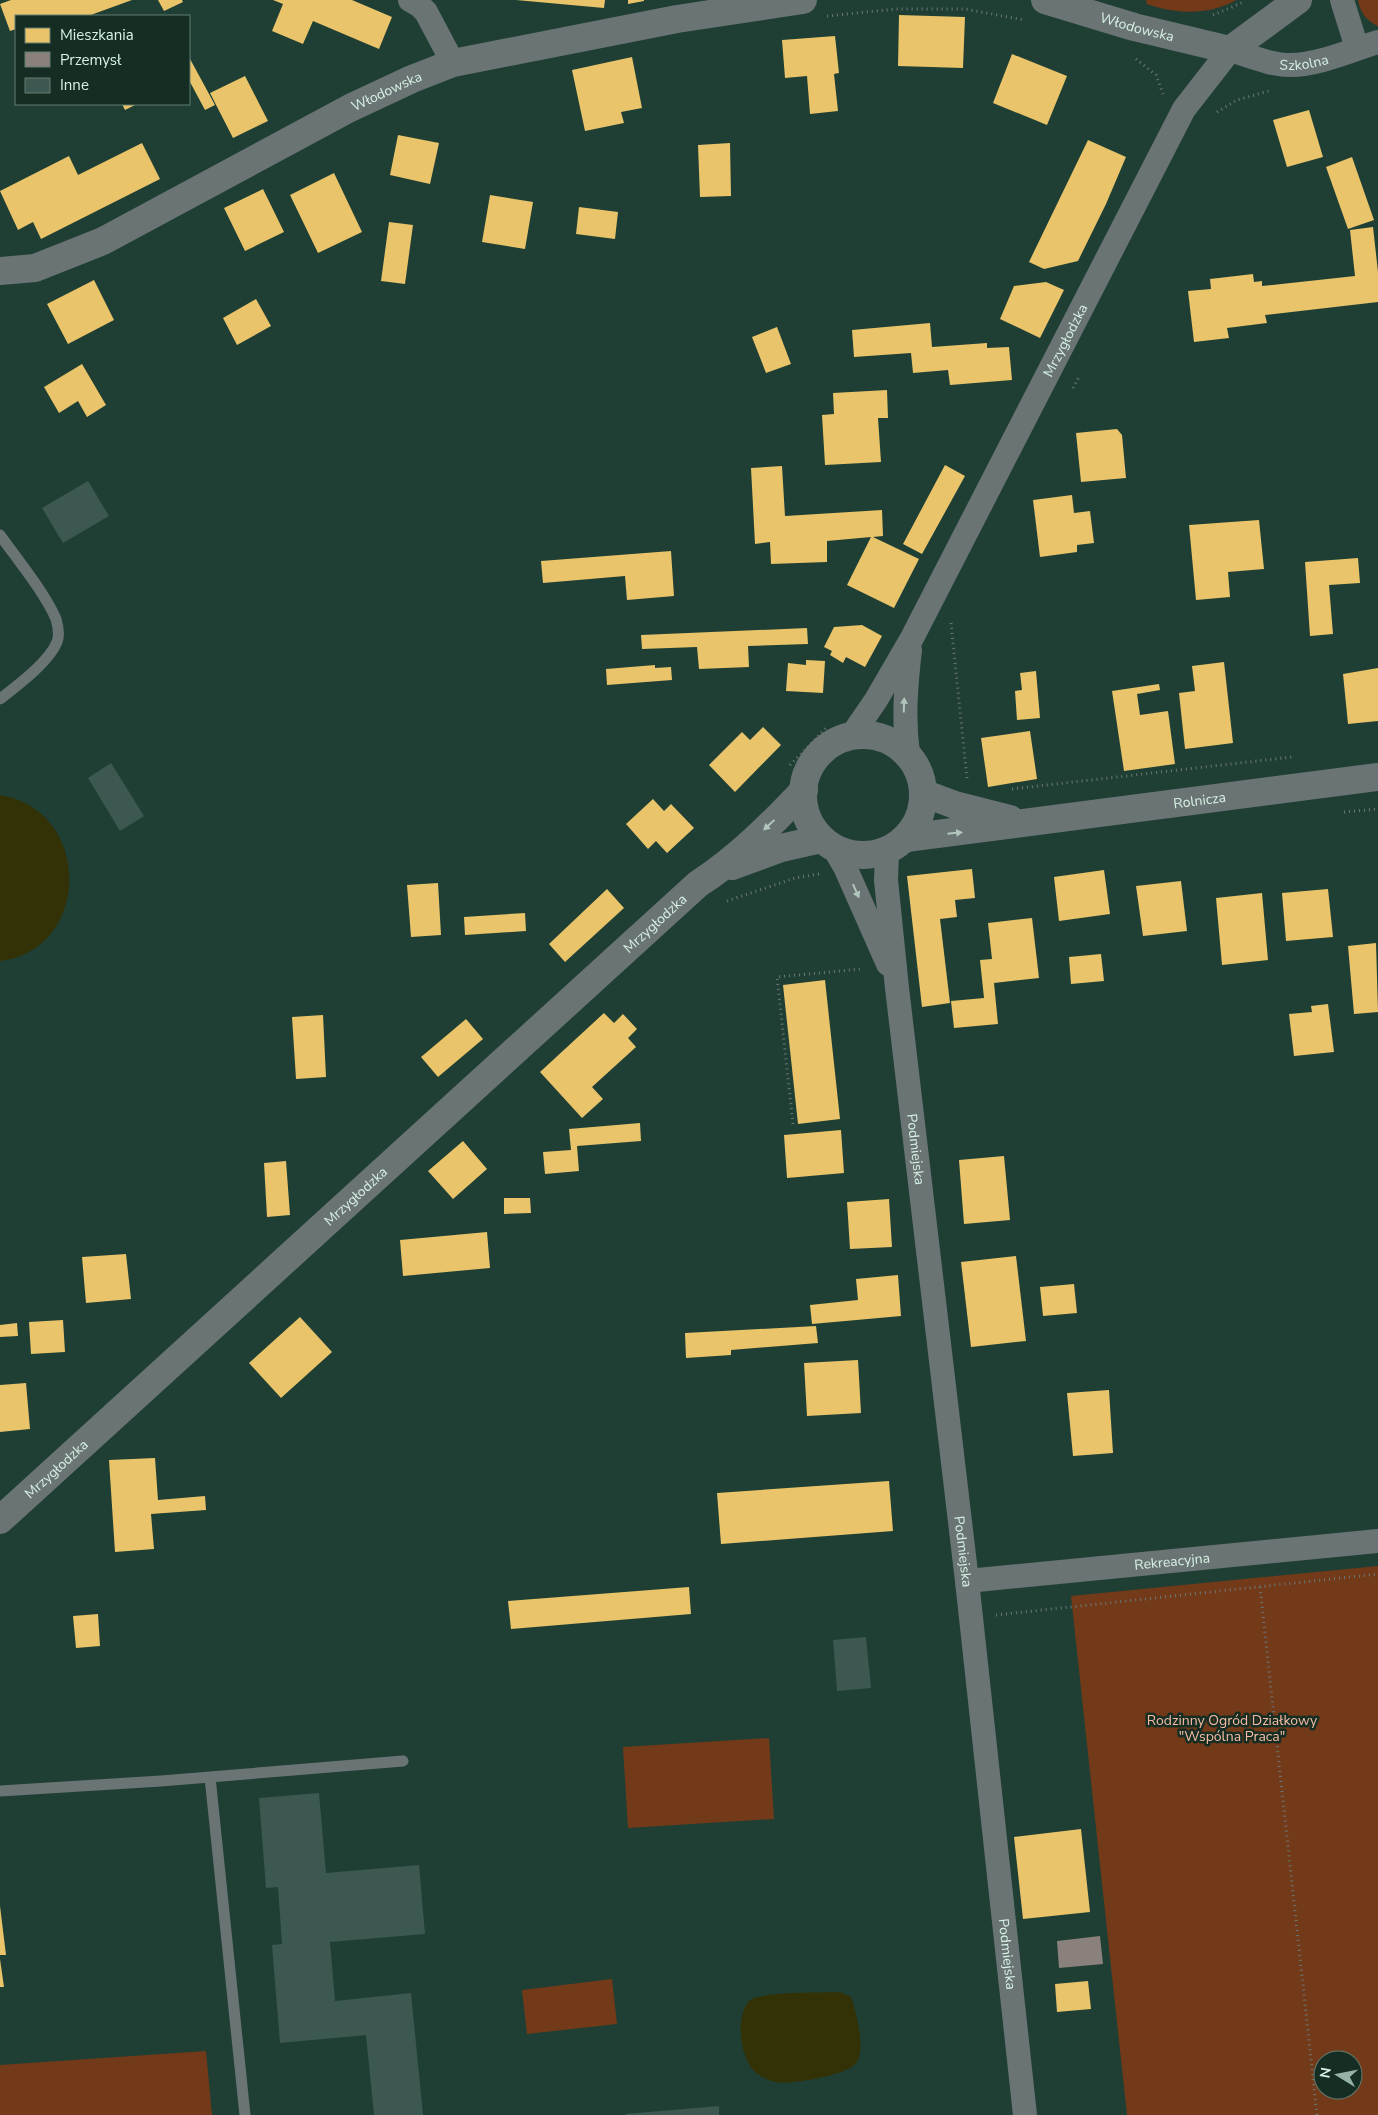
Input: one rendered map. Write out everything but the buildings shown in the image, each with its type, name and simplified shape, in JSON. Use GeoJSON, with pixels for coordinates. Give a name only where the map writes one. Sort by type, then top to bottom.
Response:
{"type":"FeatureCollection","features":[{"type":"Feature","properties":{"kind":"street"},"geometry":{"type":"LineString","coordinates":[[410,0],[426,12],[453,63]]}},
{"type":"Feature","properties":{"kind":"street","name":"Włodowska"},"geometry":{"type":"LineString","coordinates":[[0,272],[35,268],[103,241],[350,108],[412,79],[453,63],[677,19],[803,0]]}},
{"type":"Feature","properties":{"kind":"street"},"geometry":{"type":"LineString","coordinates":[[1230,50],[1298,0]]}},
{"type":"Feature","properties":{"kind":"street"},"geometry":{"type":"LineString","coordinates":[[1342,0],[1367,45]]}},
{"type":"Feature","properties":{"kind":"street","name":"Włodowska"},"geometry":{"type":"LineString","coordinates":[[1038,10],[1134,27],[1230,50]]}},
{"type":"Feature","properties":{"kind":"street","name":"Szkolna"},"geometry":{"type":"LineString","coordinates":[[1230,50],[1271,63],[1291,65],[1310,62],[1367,45]]}},
{"type":"Feature","properties":{"kind":"street","name":"Mrzygłodzka"},"geometry":{"type":"LineString","coordinates":[[839,731],[872,706],[912,638],[1184,109],[1230,50]]}},
{"type":"Feature","properties":{"kind":"street","name":"Mrzygłodzka"},"geometry":{"type":"LineString","coordinates":[[908,754],[904,727],[904,701],[912,638]]}},
{"type":"Feature","properties":{"kind":"street"},"geometry":{"type":"LineString","coordinates":[[839,731],[872,735],[893,742],[908,754],[918,769],[923,788],[922,806],[916,824],[896,844],[870,855],[852,854],[828,843],[807,816],[803,796],[806,775],[816,757],[832,743],[839,731]]}},
{"type":"Feature","properties":{"kind":"street","name":"Rolnicza"},"geometry":{"type":"LineString","coordinates":[[896,844],[1021,822],[1378,777]]}},
{"type":"Feature","properties":{"kind":"street","name":"Mrzygłodzka"},"geometry":{"type":"LineString","coordinates":[[0,1520],[691,890],[713,875],[763,831],[804,790]]}},
{"type":"Feature","properties":{"kind":"street","name":"Rolnicza"},"geometry":{"type":"LineString","coordinates":[[923,793],[955,805],[1021,822]]}},
{"type":"Feature","properties":{"kind":"street","name":"Mrzygłodzka"},"geometry":{"type":"LineString","coordinates":[[713,875],[781,848],[828,843]]}},
{"type":"Feature","properties":{"kind":"street","name":"Podmiejska"},"geometry":{"type":"LineString","coordinates":[[828,843],[846,867],[897,988]]}},
{"type":"Feature","properties":{"kind":"street","name":"Podmiejska"},"geometry":{"type":"LineString","coordinates":[[896,844],[886,880],[967,1581],[1025,2115]]}},
{"type":"Feature","properties":{"kind":"street","name":"Rekreacyjna"},"geometry":{"type":"LineString","coordinates":[[967,1581],[1378,1540]]}},
{"type":"Feature","properties":{"kind":"lane"},"geometry":{"type":"LineString","coordinates":[[0,535],[47,603],[56,619],[58,630],[58,640],[51,653],[17,686],[0,698]]}},
{"type":"Feature","properties":{"kind":"lane"},"geometry":{"type":"LineString","coordinates":[[0,1791],[210,1777],[403,1761]]}},
{"type":"Feature","properties":{"kind":"lane"},"geometry":{"type":"LineString","coordinates":[[210,1777],[245,2115]]}},
{"type":"Feature","properties":{"kind":"path"},"geometry":{"type":"LineString","coordinates":[[827,16],[896,9],[1038,10]]}},
{"type":"Feature","properties":{"kind":"path"},"geometry":{"type":"LineString","coordinates":[[1133,58],[1141,61],[1156,75],[1163,97]]}},
{"type":"Feature","properties":{"kind":"path"},"geometry":{"type":"LineString","coordinates":[[1071,392],[1080,375]]}},
{"type":"Feature","properties":{"kind":"path"},"geometry":{"type":"LineString","coordinates":[[950,619],[968,784]]}},
{"type":"Feature","properties":{"kind":"path"},"geometry":{"type":"LineString","coordinates":[[788,767],[839,731]]}},
{"type":"Feature","properties":{"kind":"path"},"geometry":{"type":"LineString","coordinates":[[1008,789],[1300,756]]}},
{"type":"Feature","properties":{"kind":"path"},"geometry":{"type":"LineString","coordinates":[[793,1124],[777,977],[864,968]]}},
{"type":"Feature","properties":{"kind":"path"},"geometry":{"type":"LineString","coordinates":[[970,1618],[1378,1574]]}},
{"type":"Feature","properties":{"kind":"path"},"geometry":{"type":"LineString","coordinates":[[1260,1587],[1317,2115]]}},
{"type":"Feature","properties":{"kind":"green space"},"geometry":{"type":"Polygon","coordinates":[[[1146,0],[1236,0],[1215,9],[1192,12],[1169,10],[1147,4],[1146,0]]]}},
{"type":"Feature","properties":{"kind":"green space"},"geometry":{"type":"Polygon","coordinates":[[[1358,0],[1378,0],[1378,26],[1365,16],[1360,9],[1358,0]]]}},
{"type":"Feature","properties":{"kind":"green space","name":"Rodzinny Ogród Działkowy \"Wspólna Praca\""},"geometry":{"type":"Polygon","coordinates":[[[1378,1566],[1378,2115],[1127,2115],[1071,1596],[1378,1566]]]}},
{"type":"Feature","properties":{"kind":"green space"},"geometry":{"type":"Polygon","coordinates":[[[769,1738],[774,1819],[628,1828],[623,1747],[769,1738]]]}},
{"type":"Feature","properties":{"kind":"green space"},"geometry":{"type":"Polygon","coordinates":[[[612,1979],[617,2024],[527,2034],[522,1990],[612,1979]]]}},
{"type":"Feature","properties":{"kind":"green space"},"geometry":{"type":"Polygon","coordinates":[[[206,2051],[212,2115],[0,2115],[0,2065],[206,2051]]]}},
{"type":"Feature","properties":{"kind":"shaded area"},"geometry":{"type":"Polygon","coordinates":[[[0,795],[30,806],[52,826],[65,851],[69,880],[65,908],[52,933],[30,951],[0,961],[0,795]]]}},
{"type":"Feature","properties":{"kind":"shaded area"},"geometry":{"type":"Polygon","coordinates":[[[840,1992],[851,1997],[859,2029],[860,2054],[853,2066],[824,2077],[783,2083],[771,2081],[754,2071],[746,2058],[741,2037],[743,2013],[749,2001],[755,1998],[778,1994],[840,1992]]]}}]}
